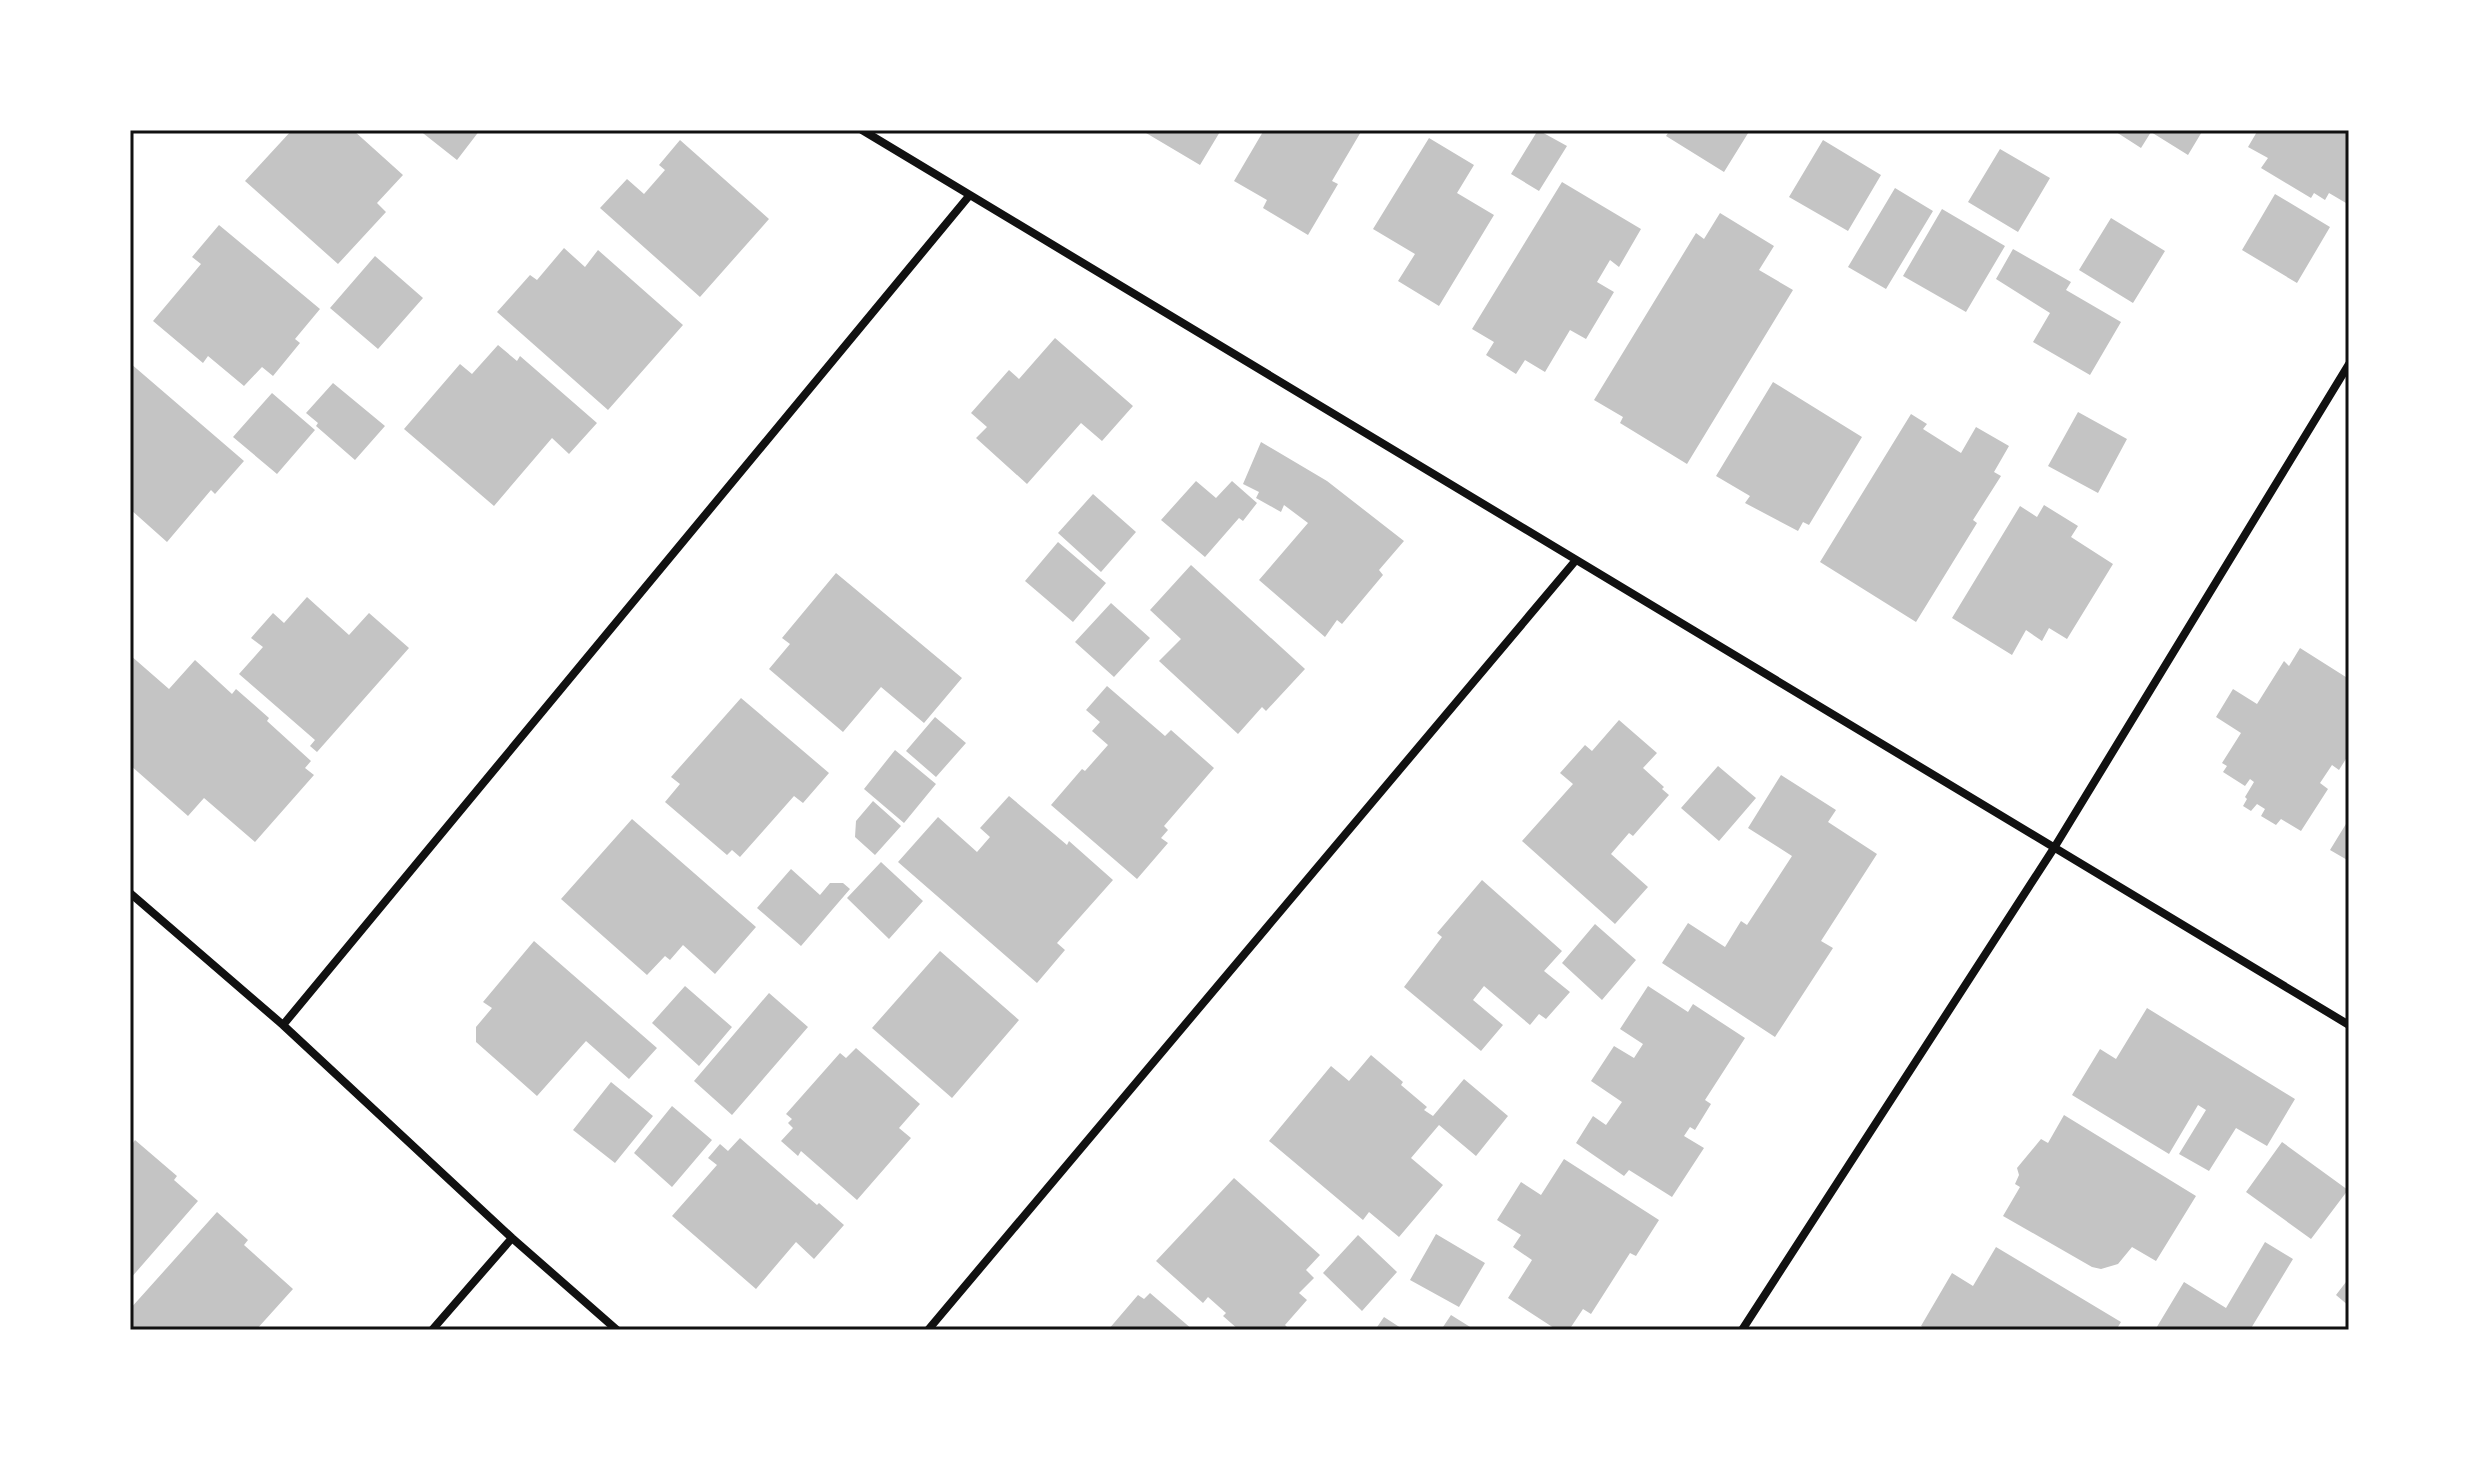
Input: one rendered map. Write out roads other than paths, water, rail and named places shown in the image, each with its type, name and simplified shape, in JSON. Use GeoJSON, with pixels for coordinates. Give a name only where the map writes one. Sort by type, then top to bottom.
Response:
{"type":"FeatureCollection","features":[{"type":"Feature","properties":{"kind":"street"},"geometry":{"type":"LineString","coordinates":[[862,130],[2349,1025]]}},
{"type":"Feature","properties":{"kind":"street"},"geometry":{"type":"LineString","coordinates":[[283,1025],[969,196]]}},
{"type":"Feature","properties":{"kind":"street"},"geometry":{"type":"LineString","coordinates":[[1742,1330],[2054,848],[2349,364]]}},
{"type":"Feature","properties":{"kind":"street"},"geometry":{"type":"LineString","coordinates":[[928,1330],[1576,560]]}},
{"type":"Feature","properties":{"kind":"street"},"geometry":{"type":"LineString","coordinates":[[130,893],[283,1025],[512,1238],[617,1330]]}},
{"type":"Feature","properties":{"kind":"street"},"geometry":{"type":"LineString","coordinates":[[432,1330],[512,1238]]}}]}
